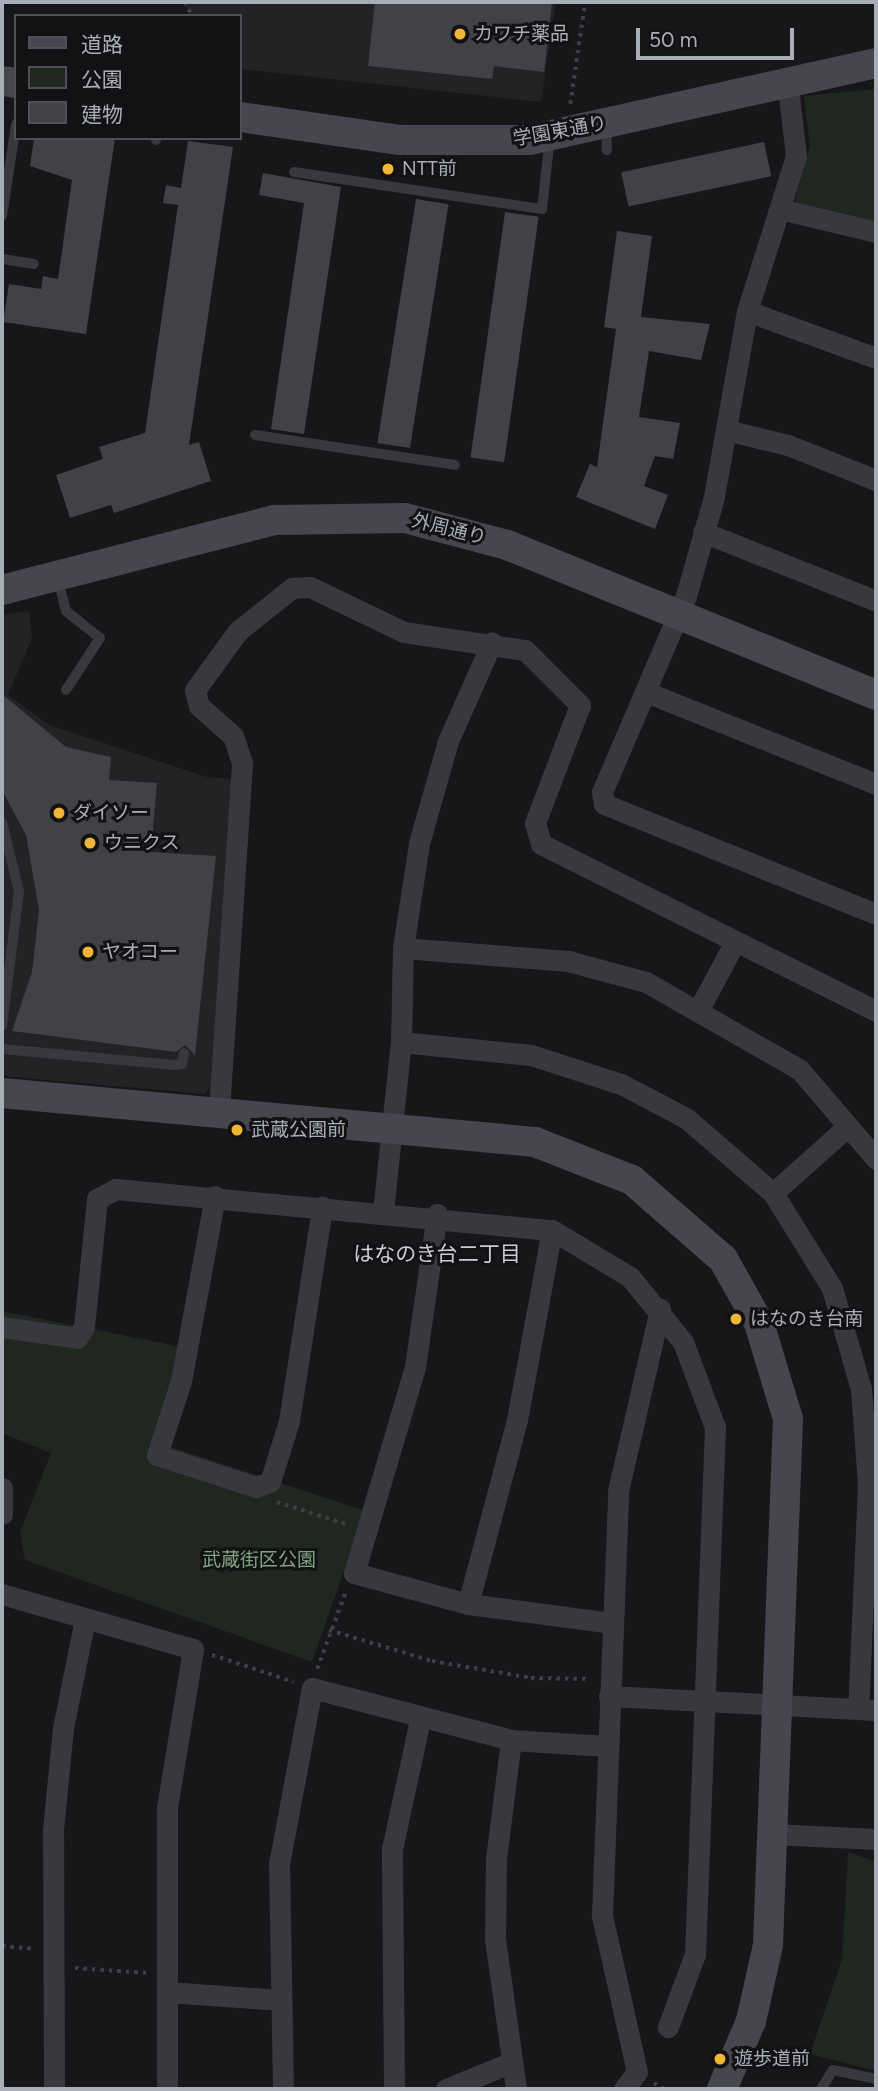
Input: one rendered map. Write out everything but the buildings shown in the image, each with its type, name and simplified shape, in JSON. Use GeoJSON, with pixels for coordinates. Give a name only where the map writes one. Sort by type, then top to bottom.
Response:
{"type":"FeatureCollection","features":[{"type":"Feature","properties":{"kind":"street","name":"学園東通り"},"geometry":{"type":"LineString","coordinates":[[242,117],[400,140],[478,143],[585,135],[787,79],[876,63]]}},
{"type":"Feature","properties":{"kind":"street"},"geometry":{"type":"LineString","coordinates":[[787,79],[796,147],[780,209],[747,311],[726,429],[703,532],[677,617],[602,792],[604,804],[876,914]]}},
{"type":"Feature","properties":{"kind":"street"},"geometry":{"type":"LineString","coordinates":[[780,209],[876,232]]}},
{"type":"Feature","properties":{"kind":"street"},"geometry":{"type":"LineString","coordinates":[[747,311],[876,358]]}},
{"type":"Feature","properties":{"kind":"street"},"geometry":{"type":"LineString","coordinates":[[726,429],[789,444],[876,480]]}},
{"type":"Feature","properties":{"kind":"street","name":"外周通り"},"geometry":{"type":"LineString","coordinates":[[2,590],[58,579],[236,528],[306,515],[365,514],[452,527],[507,545],[677,617],[876,695]]}},
{"type":"Feature","properties":{"kind":"street"},"geometry":{"type":"LineString","coordinates":[[703,532],[876,601]]}},
{"type":"Feature","properties":{"kind":"street"},"geometry":{"type":"LineString","coordinates":[[219,1110],[242,763],[233,736],[200,706],[195,690],[238,631],[292,588],[310,587],[404,632],[492,642],[525,650],[580,705],[535,823],[541,844],[734,943],[876,1011]]}},
{"type":"Feature","properties":{"kind":"street"},"geometry":{"type":"LineString","coordinates":[[383,1212],[401,1042],[402,948],[419,843],[448,741],[492,642]]}},
{"type":"Feature","properties":{"kind":"street"},"geometry":{"type":"LineString","coordinates":[[646,692],[876,784]]}},
{"type":"Feature","properties":{"kind":"street"},"geometry":{"type":"LineString","coordinates":[[699,1009],[734,943]]}},
{"type":"Feature","properties":{"kind":"street"},"geometry":{"type":"LineString","coordinates":[[402,948],[612,969],[699,1009],[800,1070],[876,1158]]}},
{"type":"Feature","properties":{"kind":"street"},"geometry":{"type":"LineString","coordinates":[[401,1042],[531,1055],[621,1084],[685,1118],[774,1193],[832,1289],[862,1389],[868,1484],[867,1710],[775,1707],[609,1688]]}},
{"type":"Feature","properties":{"kind":"street"},"geometry":{"type":"LineString","coordinates":[[2,1094],[219,1110],[535,1142],[589,1159],[632,1180],[723,1259],[759,1323],[788,1419],[768,1945],[758,1997],[722,2089]]}},
{"type":"Feature","properties":{"kind":"street"},"geometry":{"type":"LineString","coordinates":[[774,1193],[847,1127]]}},
{"type":"Feature","properties":{"kind":"street"},"geometry":{"type":"LineString","coordinates":[[2,1327],[77,1338],[84,1327],[97,1199],[104,1191],[215,1196],[383,1212],[437,1214],[552,1230],[630,1277],[660,1309],[683,1342],[715,1427],[702,1700],[695,1954],[668,2027]]}},
{"type":"Feature","properties":{"kind":"street"},"geometry":{"type":"LineString","coordinates":[[215,1196],[181,1381],[157,1455],[256,1487],[270,1482],[289,1421],[323,1207]]}},
{"type":"Feature","properties":{"kind":"street"},"geometry":{"type":"LineString","coordinates":[[437,1214],[423,1332],[369,1531],[354,1573],[468,1604],[613,1623]]}},
{"type":"Feature","properties":{"kind":"street"},"geometry":{"type":"LineString","coordinates":[[468,1604],[517,1420],[552,1230]]}},
{"type":"Feature","properties":{"kind":"street"},"geometry":{"type":"LineString","coordinates":[[624,2089],[637,2072],[603,1915],[618,1491],[660,1309]]}},
{"type":"Feature","properties":{"kind":"street"},"geometry":{"type":"LineString","coordinates":[[2,1488],[2,1514]]}},
{"type":"Feature","properties":{"kind":"street"},"geometry":{"type":"LineString","coordinates":[[2,1594],[193,1649],[167,1807],[167,2089]]}},
{"type":"Feature","properties":{"kind":"street"},"geometry":{"type":"LineString","coordinates":[[54,2089],[57,1781],[85,1619]]}},
{"type":"Feature","properties":{"kind":"street"},"geometry":{"type":"LineString","coordinates":[[283,2089],[279,1864],[312,1688],[420,1719],[511,1740],[607,1746]]}},
{"type":"Feature","properties":{"kind":"street"},"geometry":{"type":"LineString","coordinates":[[394,2089],[392,1849],[420,1719]]}},
{"type":"Feature","properties":{"kind":"street"},"geometry":{"type":"LineString","coordinates":[[511,1740],[499,1809],[495,1939],[516,2089]]}},
{"type":"Feature","properties":{"kind":"street"},"geometry":{"type":"LineString","coordinates":[[772,1833],[876,1839]]}},
{"type":"Feature","properties":{"kind":"street"},"geometry":{"type":"LineString","coordinates":[[167,1983],[281,2000]]}},
{"type":"Feature","properties":{"kind":"street"},"geometry":{"type":"LineString","coordinates":[[446,2089],[512,2062]]}},
{"type":"Feature","properties":{"kind":"lane"},"geometry":{"type":"LineString","coordinates":[[294,172],[542,209],[585,135]]}},
{"type":"Feature","properties":{"kind":"lane"},"geometry":{"type":"LineString","coordinates":[[2,216],[14,137]]}},
{"type":"Feature","properties":{"kind":"lane"},"geometry":{"type":"LineString","coordinates":[[2,259],[34,264]]}},
{"type":"Feature","properties":{"kind":"lane"},"geometry":{"type":"LineString","coordinates":[[255,435],[455,465]]}},
{"type":"Feature","properties":{"kind":"lane"},"geometry":{"type":"LineString","coordinates":[[58,579],[66,611],[100,638],[66,690]]}},
{"type":"Feature","properties":{"kind":"lane"},"geometry":{"type":"LineString","coordinates":[[2,822],[19,891],[2,1026]]}},
{"type":"Feature","properties":{"kind":"lane"},"geometry":{"type":"LineString","coordinates":[[2,1049],[30,1054],[174,1065],[182,1064],[184,1053]]}},
{"type":"Feature","properties":{"kind":"lane"},"geometry":{"type":"LineString","coordinates":[[847,1838],[876,1850]]}},
{"type":"Feature","properties":{"kind":"lane"},"geometry":{"type":"LineString","coordinates":[[821,2089],[833,2070],[876,2079]]}},
{"type":"Feature","properties":{"kind":"path"},"geometry":{"type":"LineString","coordinates":[[585,2],[569,100],[585,135]]}},
{"type":"Feature","properties":{"kind":"path"},"geometry":{"type":"LineString","coordinates":[[256,1487],[270,1499],[369,1531]]}},
{"type":"Feature","properties":{"kind":"path"},"geometry":{"type":"LineString","coordinates":[[193,1649],[312,1688],[328,1630],[354,1573]]}},
{"type":"Feature","properties":{"kind":"path"},"geometry":{"type":"LineString","coordinates":[[328,1630],[469,1668],[609,1688]]}},
{"type":"Feature","properties":{"kind":"path"},"geometry":{"type":"LineString","coordinates":[[2,1946],[167,1983]]}},
{"type":"Feature","properties":{"kind":"shaded area"},"geometry":{"type":"Polygon","coordinates":[[[182,2],[556,2],[541,102],[242,69],[242,14],[191,14],[182,2]]]}},
{"type":"Feature","properties":{"kind":"shaded area","name":"ウニクス"},"geometry":{"type":"Polygon","coordinates":[[[29,611],[32,638],[8,695],[49,725],[207,777],[234,779],[211,1085],[205,1094],[2,1076],[2,615],[29,611]]]}},
{"type":"Feature","properties":{"kind":"green space"},"geometry":{"type":"Polygon","coordinates":[[[876,89],[876,226],[794,203],[810,146],[804,96],[876,89]]]}},
{"type":"Feature","properties":{"kind":"green space","name":"武蔵街区公園"},"geometry":{"type":"Polygon","coordinates":[[[2,1311],[177,1346],[185,1353],[156,1442],[365,1511],[312,1662],[25,1560],[20,1532],[51,1453],[2,1433],[2,1311]]]}},
{"type":"Feature","properties":{"kind":"green space"},"geometry":{"type":"Polygon","coordinates":[[[848,1852],[876,1862],[876,2071],[810,2054],[842,1959],[848,1852]]]}},
{"type":"Feature","properties":{"kind":"place","name":"カワチ薬品"},"geometry":{"type":"Point","coordinates":[460,34]}},
{"type":"Feature","properties":{"kind":"place","name":"NTT前"},"geometry":{"type":"Point","coordinates":[388,169]}},
{"type":"Feature","properties":{"kind":"place","name":"ダイソー"},"geometry":{"type":"Point","coordinates":[59,813]}},
{"type":"Feature","properties":{"kind":"place","name":"ウニクス"},"geometry":{"type":"Point","coordinates":[90,843]}},
{"type":"Feature","properties":{"kind":"place","name":"ヤオコー"},"geometry":{"type":"Point","coordinates":[88,952]}},
{"type":"Feature","properties":{"kind":"place","name":"武蔵公園前"},"geometry":{"type":"Point","coordinates":[237,1130]}},
{"type":"Feature","properties":{"kind":"place","name":"はなのき台南"},"geometry":{"type":"Point","coordinates":[736,1319]}},
{"type":"Feature","properties":{"kind":"place","name":"遊歩道前"},"geometry":{"type":"Point","coordinates":[720,2059]}},
{"type":"Feature","properties":{"kind":"district","name":"はなのき台二丁目"},"geometry":{"type":"Point","coordinates":[437,1254]}}]}
